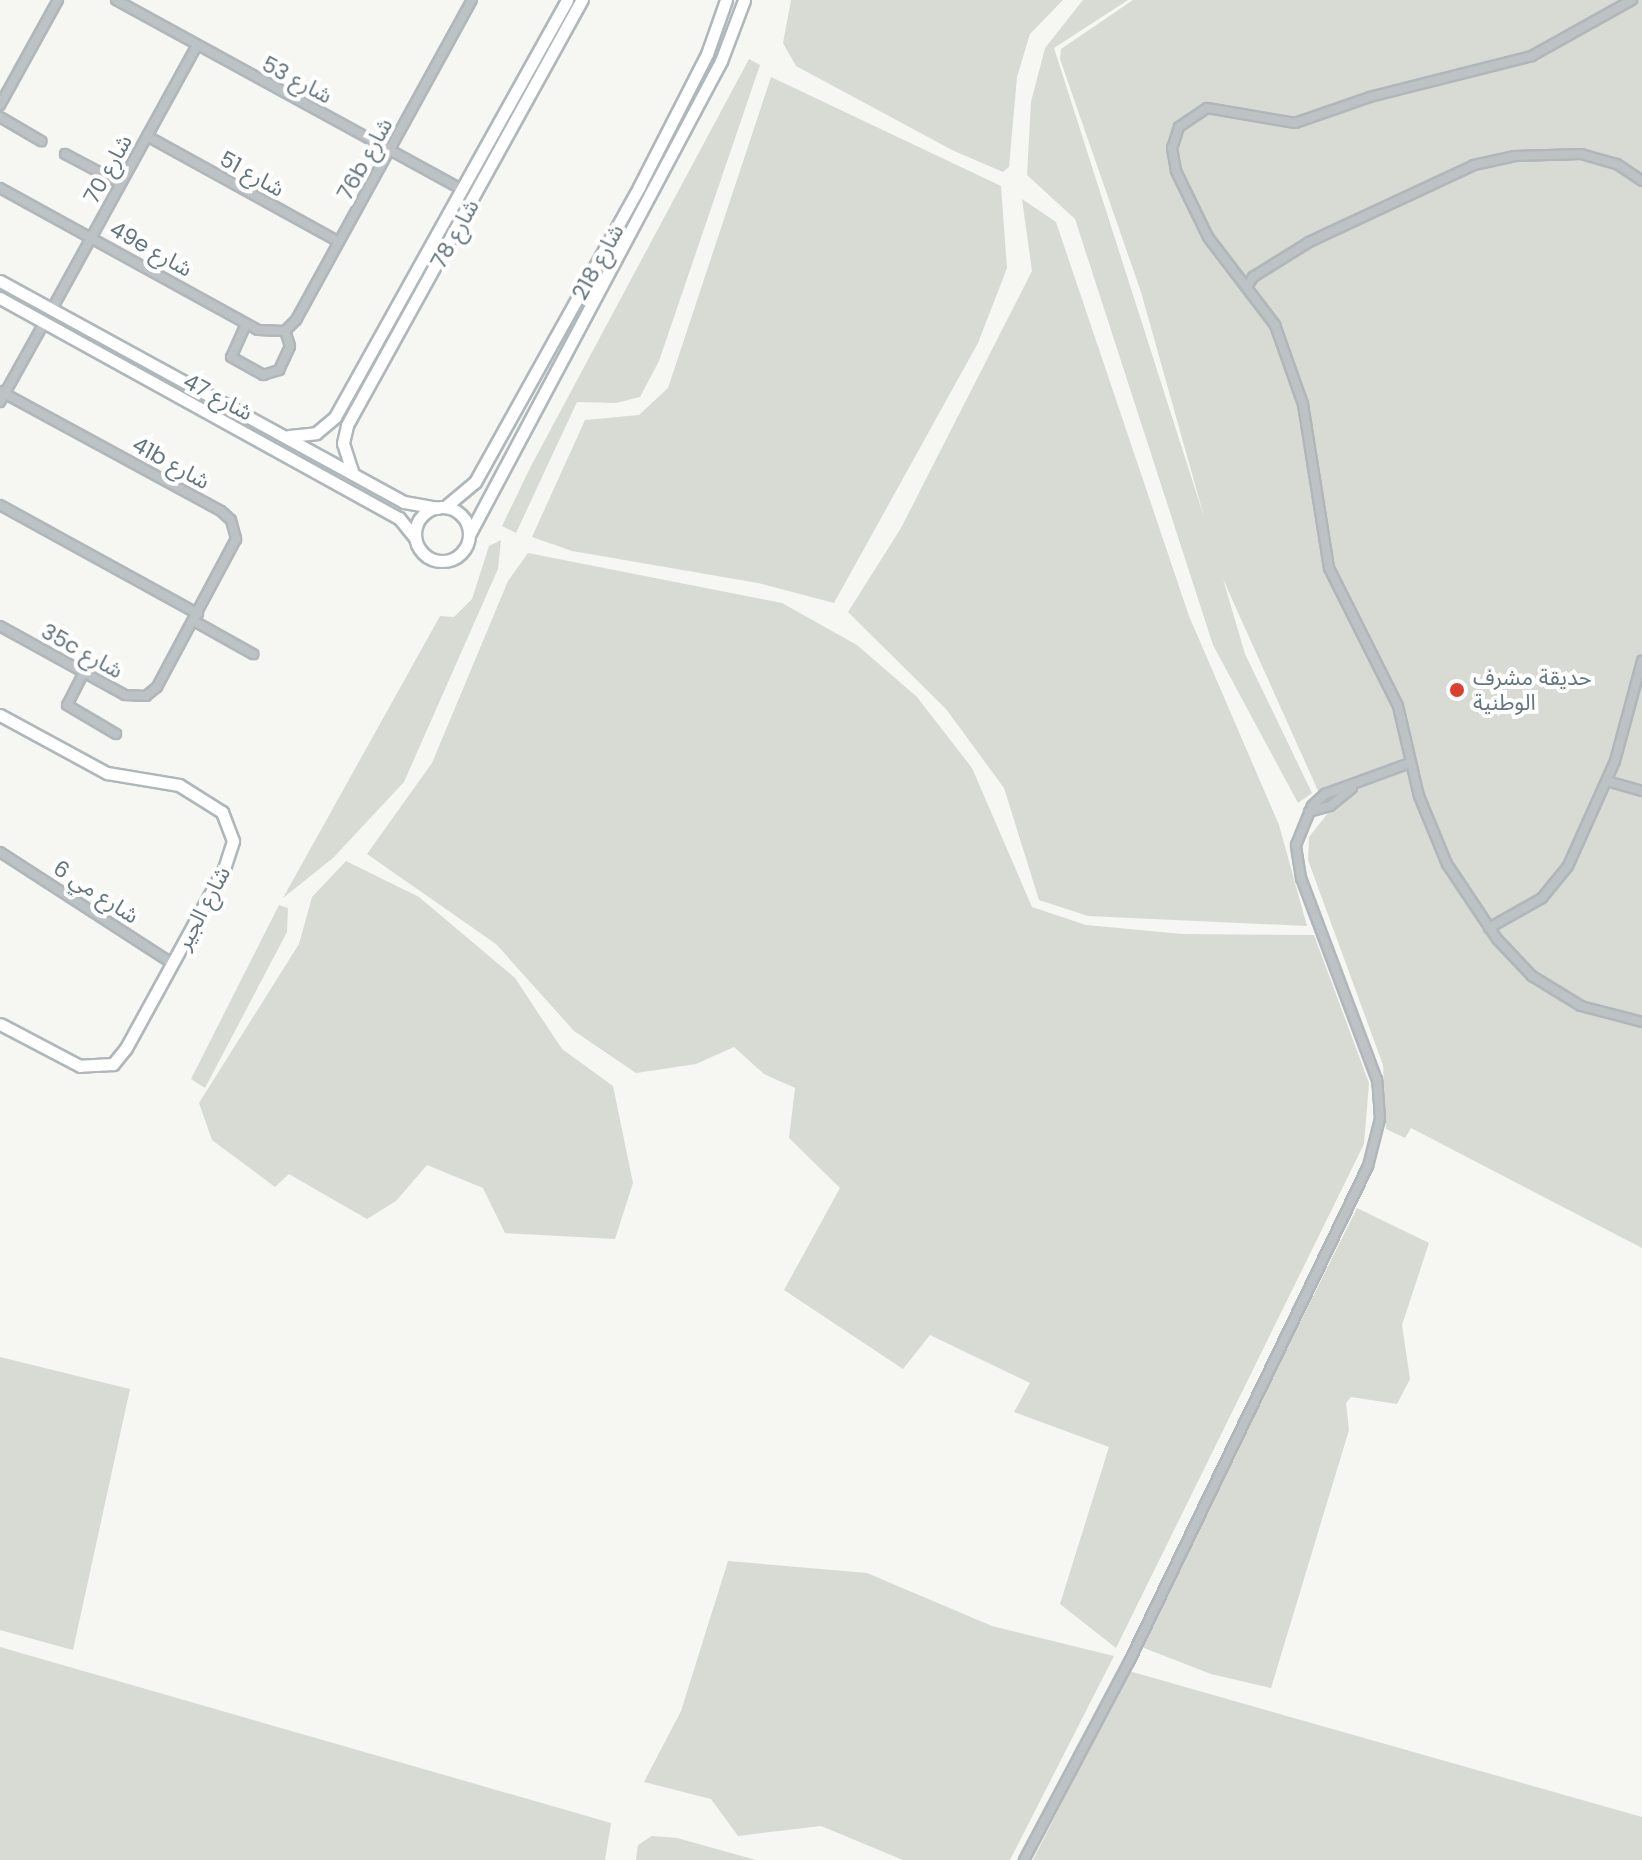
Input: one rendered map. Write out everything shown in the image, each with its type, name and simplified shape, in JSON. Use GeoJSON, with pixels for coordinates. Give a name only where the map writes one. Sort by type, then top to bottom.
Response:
{"type":"FeatureCollection","features":[{"type":"Feature","properties":{"kind":"street"},"geometry":{"type":"LineString","coordinates":[[0,105],[58,0]]}},
{"type":"Feature","properties":{"kind":"street","name":"شارع 53"},"geometry":{"type":"LineString","coordinates":[[116,0],[196,47],[463,190]]}},
{"type":"Feature","properties":{"kind":"street","name":"76b شارع"},"geometry":{"type":"LineString","coordinates":[[285,331],[296,320],[472,0]]}},
{"type":"Feature","properties":{"kind":"street","name":"شارع 78"},"geometry":{"type":"LineString","coordinates":[[289,436],[316,433],[335,417],[567,0]]}},
{"type":"Feature","properties":{"kind":"street","name":"شارع 78"},"geometry":{"type":"LineString","coordinates":[[352,471],[343,443],[347,425],[582,0]]}},
{"type":"Feature","properties":{"kind":"street","name":"شارع 218"},"geometry":{"type":"LineString","coordinates":[[441,508],[475,482],[634,197],[707,54],[726,0]]}},
{"type":"Feature","properties":{"kind":"street"},"geometry":{"type":"LineString","coordinates":[[469,535],[460,514],[441,508],[422,516],[415,538],[422,552],[443,561],[464,550],[469,535],[721,61],[744,0]]}},
{"type":"Feature","properties":{"kind":"street"},"geometry":{"type":"LineString","coordinates":[[1632,0],[1532,56],[1358,100],[1304,121],[1280,123],[1218,107],[1186,118],[1174,137],[1176,171],[1208,237],[1272,319],[1299,389],[1329,568],[1398,706],[1410,763],[1440,849],[1489,928],[1523,967],[1555,992],[1595,1012],[1642,1022]]}},
{"type":"Feature","properties":{"kind":"street"},"geometry":{"type":"LineString","coordinates":[[528,101],[522,94],[544,42]]}},
{"type":"Feature","properties":{"kind":"street","name":"شارع 70"},"geometry":{"type":"LineString","coordinates":[[52,309],[196,47]]}},
{"type":"Feature","properties":{"kind":"street"},"geometry":{"type":"LineString","coordinates":[[0,117],[41,141]]}},
{"type":"Feature","properties":{"kind":"street","name":"شارع 51"},"geometry":{"type":"LineString","coordinates":[[147,136],[339,242]]}},
{"type":"Feature","properties":{"kind":"street"},"geometry":{"type":"LineString","coordinates":[[486,178],[496,145],[490,140]]}},
{"type":"Feature","properties":{"kind":"street"},"geometry":{"type":"LineString","coordinates":[[65,154],[120,183]]}},
{"type":"Feature","properties":{"kind":"street"},"geometry":{"type":"LineString","coordinates":[[1247,287],[1253,277],[1309,242],[1474,165],[1515,156],[1581,154],[1617,164],[1642,181]]}},
{"type":"Feature","properties":{"kind":"street","name":"49e شارع"},"geometry":{"type":"LineString","coordinates":[[0,188],[246,324],[268,333],[285,331]]}},
{"type":"Feature","properties":{"kind":"street","name":"شارع 47"},"geometry":{"type":"LineString","coordinates":[[0,281],[289,436],[404,502],[441,508]]}},
{"type":"Feature","properties":{"kind":"street","name":"شارع 47"},"geometry":{"type":"LineString","coordinates":[[0,298],[399,518],[415,538]]}},
{"type":"Feature","properties":{"kind":"street"},"geometry":{"type":"LineString","coordinates":[[2,395],[44,323]]}},
{"type":"Feature","properties":{"kind":"street"},"geometry":{"type":"LineString","coordinates":[[246,324],[231,357],[263,375],[279,370],[290,346],[285,331]]}},
{"type":"Feature","properties":{"kind":"street","name":"41b شارع"},"geometry":{"type":"LineString","coordinates":[[2,395],[231,520],[235,546],[196,617]]}},
{"type":"Feature","properties":{"kind":"street"},"geometry":{"type":"LineString","coordinates":[[0,505],[196,617],[253,654]]}},
{"type":"Feature","properties":{"kind":"street","name":"35c شارع"},"geometry":{"type":"LineString","coordinates":[[0,626],[132,697],[146,696],[157,687],[196,617]]}},
{"type":"Feature","properties":{"kind":"street"},"geometry":{"type":"LineString","coordinates":[[1489,928],[1533,905],[1561,878],[1607,781],[1642,661]]}},
{"type":"Feature","properties":{"kind":"street"},"geometry":{"type":"LineString","coordinates":[[84,672],[67,705],[116,734]]}},
{"type":"Feature","properties":{"kind":"street","name":"شارع الجير"},"geometry":{"type":"LineString","coordinates":[[0,715],[99,769],[172,782],[222,812],[231,830],[232,851],[126,1048]]}},
{"type":"Feature","properties":{"kind":"street"},"geometry":{"type":"LineString","coordinates":[[1024,1860],[1129,1662],[1347,1216],[1374,1149],[1380,1106],[1373,1067],[1297,865],[1297,839],[1309,812],[1325,794],[1352,788],[1410,763]]}},
{"type":"Feature","properties":{"kind":"street"},"geometry":{"type":"LineString","coordinates":[[1607,781],[1642,791]]}},
{"type":"Feature","properties":{"kind":"street","name":"شارع مي 6"},"geometry":{"type":"LineString","coordinates":[[0,852],[173,964]]}},
{"type":"Feature","properties":{"kind":"street"},"geometry":{"type":"LineString","coordinates":[[0,1016],[80,1059],[104,1060],[126,1048]]}},
{"type":"Feature","properties":{"kind":"street"},"geometry":{"type":"LineString","coordinates":[[0,1024],[88,1068],[113,1064],[126,1048]]}},
{"type":"Feature","properties":{"kind":"shaded area"},"geometry":{"type":"Polygon","coordinates":[[[791,0],[1063,0],[1030,34],[1017,77],[1009,167],[1003,172],[952,150],[796,66],[783,43],[791,0]]]}},
{"type":"Feature","properties":{"kind":"shaded area","name":"حديقة مشرف الوطنية"},"geometry":{"type":"Polygon","coordinates":[[[1083,0],[1128,0],[1054,48],[1205,520],[1141,292],[1060,59],[1061,49],[1133,0],[1642,0],[1642,1248],[1411,1128],[1405,1138],[1386,1129],[1383,1065],[1308,860],[1309,837],[1328,813],[1223,579],[1245,654],[1312,793],[1298,803],[1213,645],[1075,219],[1027,175],[1031,102],[1045,48],[1083,0]]]}},
{"type":"Feature","properties":{"kind":"shaded area"},"geometry":{"type":"Polygon","coordinates":[[[749,59],[760,65],[659,361],[640,397],[616,403],[577,402],[516,533],[502,526],[530,468],[749,59]]]}},
{"type":"Feature","properties":{"kind":"shaded area"},"geometry":{"type":"Polygon","coordinates":[[[771,77],[1001,186],[1007,268],[978,343],[834,603],[758,583],[572,551],[532,537],[585,420],[639,415],[668,388],[771,77]]]}},
{"type":"Feature","properties":{"kind":"shaded area"},"geometry":{"type":"Polygon","coordinates":[[[1022,199],[1056,222],[1189,616],[1279,825],[1307,926],[1088,916],[1039,900],[1004,788],[946,709],[848,612],[901,528],[1032,271],[1022,199]]]}},
{"type":"Feature","properties":{"kind":"shaded area"},"geometry":{"type":"Polygon","coordinates":[[[501,540],[498,569],[404,782],[333,858],[283,898],[440,616],[454,617],[472,599],[489,546],[501,540]]]}},
{"type":"Feature","properties":{"kind":"shaded area"},"geometry":{"type":"Polygon","coordinates":[[[528,553],[782,603],[857,645],[917,697],[972,768],[1032,907],[1086,925],[1183,934],[1314,935],[1369,1083],[1364,1144],[1116,1648],[1060,1604],[1109,1447],[1014,1412],[1030,1383],[930,1335],[903,1369],[784,1290],[840,1188],[789,1138],[795,1088],[764,1074],[734,1047],[696,1064],[636,1073],[574,1031],[496,944],[367,854],[432,763],[508,581],[528,553]]]}},
{"type":"Feature","properties":{"kind":"shaded area"},"geometry":{"type":"Polygon","coordinates":[[[346,861],[419,897],[515,978],[562,1049],[613,1086],[633,1183],[615,1239],[505,1233],[483,1188],[427,1165],[396,1201],[367,1219],[289,1174],[275,1187],[212,1140],[199,1103],[299,944],[312,897],[346,861]]]}},
{"type":"Feature","properties":{"kind":"shaded area"},"geometry":{"type":"Polygon","coordinates":[[[279,905],[288,908],[287,932],[205,1088],[191,1079],[279,905]]]}},
{"type":"Feature","properties":{"kind":"shaded area"},"geometry":{"type":"Polygon","coordinates":[[[1357,1208],[1429,1243],[1402,1325],[1410,1379],[1397,1404],[1351,1397],[1346,1403],[1349,1430],[1271,1688],[1211,1674],[1139,1646],[1357,1208]]]}},
{"type":"Feature","properties":{"kind":"shaded area"},"geometry":{"type":"Polygon","coordinates":[[[0,1357],[130,1389],[73,1650],[0,1630],[0,1357]]]}},
{"type":"Feature","properties":{"kind":"shaded area"},"geometry":{"type":"Polygon","coordinates":[[[728,1561],[867,1573],[992,1626],[1114,1656],[1010,1860],[903,1860],[821,1826],[738,1836],[711,1799],[644,1782],[681,1711],[728,1561]]]}},
{"type":"Feature","properties":{"kind":"shaded area"},"geometry":{"type":"Polygon","coordinates":[[[0,1647],[611,1823],[605,1860],[0,1860],[0,1647]]]}},
{"type":"Feature","properties":{"kind":"shaded area"},"geometry":{"type":"Polygon","coordinates":[[[1129,1671],[1642,1817],[1642,1860],[1033,1860],[1129,1671]]]}},
{"type":"Feature","properties":{"kind":"shaded area"},"geometry":{"type":"Polygon","coordinates":[[[652,1836],[677,1838],[756,1860],[636,1860],[638,1845],[652,1836]]]}},
{"type":"Feature","properties":{"kind":"place","name":"حديقة مشرف الوطنية"},"geometry":{"type":"Point","coordinates":[1457,690]}}]}
